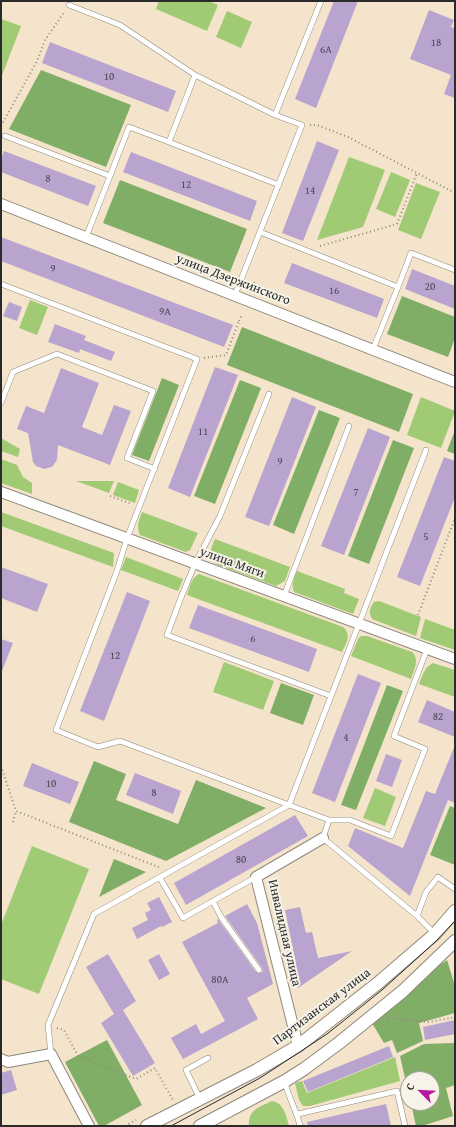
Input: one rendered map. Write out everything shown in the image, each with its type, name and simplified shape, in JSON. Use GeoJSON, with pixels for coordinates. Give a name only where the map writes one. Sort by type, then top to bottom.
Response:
{"type":"FeatureCollection","features":[{"type":"Feature","properties":{"kind":"street","name":"улица Дзержинского"},"geometry":{"type":"LineString","coordinates":[[1,204],[455,382]]}},
{"type":"Feature","properties":{"kind":"street","name":"улица Мяги"},"geometry":{"type":"LineString","coordinates":[[1,492],[455,659]]}},
{"type":"Feature","properties":{"kind":"street","name":"Инвалидная улица"},"geometry":{"type":"LineString","coordinates":[[298,1046],[256,877],[324,838]]}},
{"type":"Feature","properties":{"kind":"street","name":"Партизанская улица"},"geometry":{"type":"LineString","coordinates":[[147,1126],[257,1070],[298,1046],[378,983],[434,934],[455,911]]}},
{"type":"Feature","properties":{"kind":"street"},"geometry":{"type":"LineString","coordinates":[[200,1126],[285,1081],[304,1069],[345,1039],[403,992],[454,945]]}},
{"type":"Feature","properties":{"kind":"street"},"geometry":{"type":"LineString","coordinates":[[1,1059],[8,1062],[51,1054],[89,1126]]}},
{"type":"Feature","properties":{"kind":"lane"},"geometry":{"type":"LineString","coordinates":[[275,115],[320,1]]}},
{"type":"Feature","properties":{"kind":"lane"},"geometry":{"type":"LineString","coordinates":[[69,5],[120,25],[195,75],[275,115],[302,125],[235,295]]}},
{"type":"Feature","properties":{"kind":"lane"},"geometry":{"type":"LineString","coordinates":[[169,142],[195,75]]}},
{"type":"Feature","properties":{"kind":"lane"},"geometry":{"type":"LineString","coordinates":[[86,237],[129,127],[279,185]]}},
{"type":"Feature","properties":{"kind":"lane"},"geometry":{"type":"LineString","coordinates":[[5,136],[110,176]]}},
{"type":"Feature","properties":{"kind":"lane"},"geometry":{"type":"LineString","coordinates":[[260,232],[398,287]]}},
{"type":"Feature","properties":{"kind":"lane"},"geometry":{"type":"LineString","coordinates":[[373,349],[411,253],[455,270]]}},
{"type":"Feature","properties":{"kind":"lane"},"geometry":{"type":"LineString","coordinates":[[1,284],[197,359],[127,538],[117,571],[56,730],[98,747],[120,741],[329,820],[350,820],[391,836],[425,749],[394,736],[428,649]]}},
{"type":"Feature","properties":{"kind":"lane"},"geometry":{"type":"LineString","coordinates":[[1,403],[13,372],[57,354],[153,391],[127,458],[155,469]]}},
{"type":"Feature","properties":{"kind":"lane"},"geometry":{"type":"LineString","coordinates":[[269,394],[220,516],[182,594],[167,635],[331,696]]}},
{"type":"Feature","properties":{"kind":"lane"},"geometry":{"type":"LineString","coordinates":[[284,596],[349,426]]}},
{"type":"Feature","properties":{"kind":"lane"},"geometry":{"type":"LineString","coordinates":[[51,1054],[48,1025],[94,914],[289,805],[426,450]]}},
{"type":"Feature","properties":{"kind":"lane"},"geometry":{"type":"LineString","coordinates":[[329,820],[324,838],[417,916],[434,934]]}},
{"type":"Feature","properties":{"kind":"lane"},"geometry":{"type":"LineString","coordinates":[[160,878],[183,918],[256,877]]}},
{"type":"Feature","properties":{"kind":"lane"},"geometry":{"type":"LineString","coordinates":[[417,916],[426,892],[438,878],[455,889]]}},
{"type":"Feature","properties":{"kind":"lane"},"geometry":{"type":"LineString","coordinates":[[213,901],[221,917],[259,970]]}},
{"type":"Feature","properties":{"kind":"lane"},"geometry":{"type":"LineString","coordinates":[[200,1099],[186,1070],[208,1058]]}},
{"type":"Feature","properties":{"kind":"lane"},"geometry":{"type":"LineString","coordinates":[[285,1081],[287,1091],[298,1114],[300,1126]]}},
{"type":"Feature","properties":{"kind":"lane"},"geometry":{"type":"LineString","coordinates":[[298,1114],[397,1091],[405,1126]]}},
{"type":"Feature","properties":{"kind":"path"},"geometry":{"type":"LineString","coordinates":[[1,126],[37,61],[45,40],[69,5]]}},
{"type":"Feature","properties":{"kind":"path"},"geometry":{"type":"LineString","coordinates":[[302,125],[317,125],[348,137],[455,193]]}},
{"type":"Feature","properties":{"kind":"path"},"geometry":{"type":"LineString","coordinates":[[306,250],[397,224],[416,173]]}},
{"type":"Feature","properties":{"kind":"path"},"geometry":{"type":"LineString","coordinates":[[253,287],[255,281]]}},
{"type":"Feature","properties":{"kind":"path"},"geometry":{"type":"LineString","coordinates":[[197,359],[226,355],[242,314]]}},
{"type":"Feature","properties":{"kind":"path"},"geometry":{"type":"LineString","coordinates":[[110,496],[133,505]]}},
{"type":"Feature","properties":{"kind":"path"},"geometry":{"type":"LineString","coordinates":[[418,615],[455,518]]}},
{"type":"Feature","properties":{"kind":"path"},"geometry":{"type":"LineString","coordinates":[[1,766],[16,811],[13,822]]}},
{"type":"Feature","properties":{"kind":"path"},"geometry":{"type":"LineString","coordinates":[[16,811],[171,872]]}},
{"type":"Feature","properties":{"kind":"path"},"geometry":{"type":"LineString","coordinates":[[381,1017],[428,1022],[455,1017]]}},
{"type":"Feature","properties":{"kind":"path"},"geometry":{"type":"LineString","coordinates":[[48,1025],[64,1030],[78,1056],[136,1079],[155,1068],[173,1101]]}},
{"type":"Feature","properties":{"kind":"green space"},"geometry":{"type":"Polygon","coordinates":[[[159,1],[209,1],[218,5],[207,31],[156,9],[159,1]]]}},
{"type":"Feature","properties":{"kind":"green space"},"geometry":{"type":"Polygon","coordinates":[[[227,11],[252,22],[241,48],[216,37],[227,11]]]}},
{"type":"Feature","properties":{"kind":"green space"},"geometry":{"type":"Polygon","coordinates":[[[1,19],[21,26],[1,78],[1,19]]]}},
{"type":"Feature","properties":{"kind":"green space"},"geometry":{"type":"Polygon","coordinates":[[[41,70],[131,105],[106,167],[9,129],[41,70]]]}},
{"type":"Feature","properties":{"kind":"green space"},"geometry":{"type":"Polygon","coordinates":[[[349,157],[385,170],[363,227],[317,240],[349,157]]]}},
{"type":"Feature","properties":{"kind":"green space"},"geometry":{"type":"Polygon","coordinates":[[[391,172],[410,180],[395,217],[376,209],[391,172]]]}},
{"type":"Feature","properties":{"kind":"green space"},"geometry":{"type":"Polygon","coordinates":[[[120,180],[247,229],[230,272],[103,223],[120,180]]]}},
{"type":"Feature","properties":{"kind":"green space"},"geometry":{"type":"Polygon","coordinates":[[[416,183],[440,192],[421,239],[398,230],[416,183]]]}},
{"type":"Feature","properties":{"kind":"green space"},"geometry":{"type":"Polygon","coordinates":[[[402,296],[455,317],[455,338],[448,357],[387,334],[402,296]]]}},
{"type":"Feature","properties":{"kind":"green space"},"geometry":{"type":"Polygon","coordinates":[[[30,300],[48,307],[37,335],[19,328],[30,300]]]}},
{"type":"Feature","properties":{"kind":"green space"},"geometry":{"type":"Polygon","coordinates":[[[242,327],[413,394],[399,432],[227,365],[242,327]]]}},
{"type":"Feature","properties":{"kind":"green space"},"geometry":{"type":"Polygon","coordinates":[[[162,378],[179,385],[149,461],[132,455],[162,378]]]}},
{"type":"Feature","properties":{"kind":"green space"},"geometry":{"type":"Polygon","coordinates":[[[240,380],[261,388],[215,504],[194,496],[240,380]]]}},
{"type":"Feature","properties":{"kind":"green space"},"geometry":{"type":"Polygon","coordinates":[[[421,397],[455,411],[441,448],[407,435],[421,397]]]}},
{"type":"Feature","properties":{"kind":"green space"},"geometry":{"type":"Polygon","coordinates":[[[319,410],[340,418],[294,534],[273,525],[319,410]]]}},
{"type":"Feature","properties":{"kind":"green space"},"geometry":{"type":"Polygon","coordinates":[[[455,430],[455,454],[447,451],[455,430]]]}},
{"type":"Feature","properties":{"kind":"green space"},"geometry":{"type":"Polygon","coordinates":[[[1,438],[20,449],[18,457],[1,451],[1,438]]]}},
{"type":"Feature","properties":{"kind":"green space"},"geometry":{"type":"Polygon","coordinates":[[[393,440],[414,448],[369,564],[348,556],[393,440]]]}},
{"type":"Feature","properties":{"kind":"green space"},"geometry":{"type":"Polygon","coordinates":[[[1,459],[17,465],[23,477],[32,483],[32,494],[1,483],[1,459]]]}},
{"type":"Feature","properties":{"kind":"green space"},"geometry":{"type":"Polygon","coordinates":[[[76,481],[114,481],[109,493],[76,481]]]}},
{"type":"Feature","properties":{"kind":"green space"},"geometry":{"type":"Polygon","coordinates":[[[118,482],[139,490],[135,503],[113,495],[118,482]]]}},
{"type":"Feature","properties":{"kind":"green space"},"geometry":{"type":"Polygon","coordinates":[[[1,512],[114,553],[113,567],[1,526],[1,512]]]}},
{"type":"Feature","properties":{"kind":"green space"},"geometry":{"type":"Polygon","coordinates":[[[142,512],[198,533],[190,550],[186,552],[140,535],[138,526],[142,512]]]}},
{"type":"Feature","properties":{"kind":"green space"},"geometry":{"type":"Polygon","coordinates":[[[215,539],[290,567],[285,581],[276,586],[218,565],[212,559],[210,554],[215,539]]]}},
{"type":"Feature","properties":{"kind":"green space"},"geometry":{"type":"Polygon","coordinates":[[[126,557],[183,579],[178,591],[121,570],[126,557]]]}},
{"type":"Feature","properties":{"kind":"green space"},"geometry":{"type":"Polygon","coordinates":[[[297,571],[345,589],[344,593],[359,599],[353,614],[294,592],[293,584],[297,571]]]}},
{"type":"Feature","properties":{"kind":"green space"},"geometry":{"type":"Polygon","coordinates":[[[199,574],[343,627],[348,636],[342,652],[187,595],[192,580],[199,574]]]}},
{"type":"Feature","properties":{"kind":"green space"},"geometry":{"type":"Polygon","coordinates":[[[379,601],[421,617],[416,636],[372,619],[370,609],[374,602],[379,601]]]}},
{"type":"Feature","properties":{"kind":"green space"},"geometry":{"type":"Polygon","coordinates":[[[425,619],[455,630],[455,650],[420,638],[425,619]]]}},
{"type":"Feature","properties":{"kind":"green space"},"geometry":{"type":"Polygon","coordinates":[[[361,636],[367,636],[412,652],[416,658],[416,661],[411,679],[351,656],[358,639],[361,636]]]}},
{"type":"Feature","properties":{"kind":"green space"},"geometry":{"type":"Polygon","coordinates":[[[224,662],[274,681],[263,710],[213,692],[224,662]]]}},
{"type":"Feature","properties":{"kind":"green space"},"geometry":{"type":"Polygon","coordinates":[[[433,663],[455,670],[455,697],[419,684],[425,670],[433,663]]]}},
{"type":"Feature","properties":{"kind":"green space"},"geometry":{"type":"Polygon","coordinates":[[[281,683],[314,695],[303,725],[270,713],[281,683]]]}},
{"type":"Feature","properties":{"kind":"green space"},"geometry":{"type":"Polygon","coordinates":[[[387,685],[403,691],[356,810],[341,805],[387,685]]]}},
{"type":"Feature","properties":{"kind":"green space"},"geometry":{"type":"Polygon","coordinates":[[[94,761],[126,774],[116,800],[178,824],[196,780],[266,808],[166,861],[69,822],[94,761]]]}},
{"type":"Feature","properties":{"kind":"green space"},"geometry":{"type":"Polygon","coordinates":[[[375,788],[396,797],[385,826],[363,818],[375,788]]]}},
{"type":"Feature","properties":{"kind":"green space"},"geometry":{"type":"Polygon","coordinates":[[[450,806],[455,808],[455,865],[430,855],[450,806]]]}},
{"type":"Feature","properties":{"kind":"green space"},"geometry":{"type":"Polygon","coordinates":[[[32,846],[89,869],[39,994],[1,979],[1,925],[32,846]]]}},
{"type":"Feature","properties":{"kind":"green space"},"geometry":{"type":"Polygon","coordinates":[[[114,859],[146,872],[99,897],[114,859]]]}},
{"type":"Feature","properties":{"kind":"green space"},"geometry":{"type":"Polygon","coordinates":[[[447,960],[455,986],[455,1013],[419,1023],[423,1041],[397,1053],[392,1040],[384,1043],[372,1023],[412,984],[447,960]]]}},
{"type":"Feature","properties":{"kind":"green space"},"geometry":{"type":"Polygon","coordinates":[[[107,1040],[142,1105],[104,1126],[99,1126],[65,1062],[107,1040]]]}},
{"type":"Feature","properties":{"kind":"green space"},"geometry":{"type":"Polygon","coordinates":[[[455,1043],[455,1085],[446,1088],[453,1116],[422,1126],[416,1126],[413,1111],[440,1111],[440,1071],[403,1071],[400,1056],[424,1044],[455,1043]]]}},
{"type":"Feature","properties":{"kind":"green space"},"geometry":{"type":"Polygon","coordinates":[[[395,1057],[400,1081],[310,1106],[303,1106],[299,1100],[295,1083],[302,1081],[307,1093],[395,1057]]]}},
{"type":"Feature","properties":{"kind":"green space"},"geometry":{"type":"Polygon","coordinates":[[[272,1101],[276,1102],[282,1107],[289,1126],[249,1126],[250,1116],[252,1113],[259,1107],[272,1101]]]}},
{"type":"Feature","properties":{"kind":"building"},"geometry":{"type":"Polygon","coordinates":[[[334,1],[358,1],[316,108],[295,99],[334,1]]]}},
{"type":"Feature","properties":{"kind":"building"},"geometry":{"type":"Polygon","coordinates":[[[429,10],[454,20],[451,27],[455,28],[455,98],[444,94],[451,75],[410,59],[429,10]]]}},
{"type":"Feature","properties":{"kind":"building"},"geometry":{"type":"Polygon","coordinates":[[[50,42],[176,91],[168,112],[42,63],[50,42]]]}},
{"type":"Feature","properties":{"kind":"building"},"geometry":{"type":"Polygon","coordinates":[[[317,141],[339,150],[303,241],[282,233],[317,141]]]}},
{"type":"Feature","properties":{"kind":"building"},"geometry":{"type":"Polygon","coordinates":[[[4,151],[96,186],[88,206],[1,172],[1,159],[4,151]]]}},
{"type":"Feature","properties":{"kind":"building"},"geometry":{"type":"Polygon","coordinates":[[[131,152],[257,201],[250,221],[123,172],[131,152]]]}},
{"type":"Feature","properties":{"kind":"building"},"geometry":{"type":"Polygon","coordinates":[[[1,237],[233,325],[224,347],[1,261],[1,237]]]}},
{"type":"Feature","properties":{"kind":"building"},"geometry":{"type":"Polygon","coordinates":[[[292,263],[384,299],[377,318],[284,283],[292,263]]]}},
{"type":"Feature","properties":{"kind":"building"},"geometry":{"type":"Polygon","coordinates":[[[412,269],[455,286],[455,309],[405,289],[412,269]]]}},
{"type":"Feature","properties":{"kind":"building"},"geometry":{"type":"Polygon","coordinates":[[[9,302],[22,307],[17,321],[3,316],[9,302]]]}},
{"type":"Feature","properties":{"kind":"building"},"geometry":{"type":"Polygon","coordinates":[[[55,324],[86,336],[84,340],[115,352],[111,361],[80,349],[79,353],[48,342],[55,324]]]}},
{"type":"Feature","properties":{"kind":"building"},"geometry":{"type":"Polygon","coordinates":[[[215,367],[238,375],[190,497],[168,488],[215,367]]]}},
{"type":"Feature","properties":{"kind":"building"},"geometry":{"type":"Polygon","coordinates":[[[61,368],[99,383],[82,427],[102,435],[114,405],[131,411],[110,465],[58,445],[57,460],[52,467],[44,469],[36,466],[33,462],[28,433],[17,429],[26,406],[44,413],[61,368]]]}},
{"type":"Feature","properties":{"kind":"building"},"geometry":{"type":"Polygon","coordinates":[[[292,397],[316,407],[269,526],[245,517],[292,397]]]}},
{"type":"Feature","properties":{"kind":"building"},"geometry":{"type":"Polygon","coordinates":[[[368,428],[390,437],[344,555],[321,546],[368,428]]]}},
{"type":"Feature","properties":{"kind":"building"},"geometry":{"type":"Polygon","coordinates":[[[444,457],[455,461],[455,497],[420,586],[397,577],[444,457]]]}},
{"type":"Feature","properties":{"kind":"building"},"geometry":{"type":"Polygon","coordinates":[[[1,567],[48,584],[37,612],[1,598],[1,567]]]}},
{"type":"Feature","properties":{"kind":"building"},"geometry":{"type":"Polygon","coordinates":[[[127,592],[150,601],[104,721],[80,711],[127,592]]]}},
{"type":"Feature","properties":{"kind":"building"},"geometry":{"type":"Polygon","coordinates":[[[198,605],[317,649],[309,672],[189,628],[198,605]]]}},
{"type":"Feature","properties":{"kind":"building"},"geometry":{"type":"Polygon","coordinates":[[[1,639],[13,643],[2,671],[1,671],[1,639]]]}},
{"type":"Feature","properties":{"kind":"building"},"geometry":{"type":"Polygon","coordinates":[[[358,674],[381,683],[335,802],[312,793],[358,674]]]}},
{"type":"Feature","properties":{"kind":"building"},"geometry":{"type":"Polygon","coordinates":[[[427,700],[455,712],[455,737],[418,722],[427,700]]]}},
{"type":"Feature","properties":{"kind":"building"},"geometry":{"type":"Polygon","coordinates":[[[455,745],[455,803],[448,800],[410,896],[348,846],[355,828],[403,848],[426,791],[435,794],[455,745]]]}},
{"type":"Feature","properties":{"kind":"building"},"geometry":{"type":"Polygon","coordinates":[[[386,754],[402,760],[392,787],[376,781],[386,754]]]}},
{"type":"Feature","properties":{"kind":"building"},"geometry":{"type":"Polygon","coordinates":[[[32,763],[79,782],[70,804],[23,786],[32,763]]]}},
{"type":"Feature","properties":{"kind":"building"},"geometry":{"type":"Polygon","coordinates":[[[135,773],[181,791],[173,814],[126,795],[135,773]]]}},
{"type":"Feature","properties":{"kind":"building"},"geometry":{"type":"Polygon","coordinates":[[[295,815],[308,836],[186,905],[174,883],[295,815]]]}},
{"type":"Feature","properties":{"kind":"building"},"geometry":{"type":"Polygon","coordinates":[[[159,897],[172,922],[162,927],[161,926],[137,939],[132,928],[148,920],[145,913],[151,910],[147,903],[159,897]]]}},
{"type":"Feature","properties":{"kind":"building"},"geometry":{"type":"Polygon","coordinates":[[[247,904],[257,923],[273,984],[247,998],[258,1019],[183,1059],[171,1038],[196,1024],[201,1034],[225,1021],[182,942],[218,923],[218,919],[256,972],[261,973],[263,971],[262,968],[225,916],[247,904]]]}},
{"type":"Feature","properties":{"kind":"building"},"geometry":{"type":"Polygon","coordinates":[[[300,907],[306,933],[312,932],[318,958],[352,951],[298,988],[293,963],[296,963],[285,910],[300,907]]]}},
{"type":"Feature","properties":{"kind":"building"},"geometry":{"type":"Polygon","coordinates":[[[108,954],[136,1001],[123,1010],[155,1063],[133,1076],[101,1023],[114,1014],[86,967],[108,954]]]}},
{"type":"Feature","properties":{"kind":"building"},"geometry":{"type":"Polygon","coordinates":[[[159,954],[170,974],[159,980],[148,960],[159,954]]]}},
{"type":"Feature","properties":{"kind":"building"},"geometry":{"type":"Polygon","coordinates":[[[455,1020],[455,1034],[425,1040],[423,1027],[455,1020]]]}},
{"type":"Feature","properties":{"kind":"building"},"geometry":{"type":"Polygon","coordinates":[[[389,1046],[393,1057],[308,1092],[303,1081],[389,1046]]]}},
{"type":"Feature","properties":{"kind":"building"},"geometry":{"type":"Polygon","coordinates":[[[11,1070],[17,1090],[1,1095],[1,1073],[11,1070]]]}},
{"type":"Feature","properties":{"kind":"building"},"geometry":{"type":"Polygon","coordinates":[[[386,1104],[391,1126],[308,1126],[307,1122],[386,1104]]]}},
{"type":"Feature","properties":{"kind":"tram line"},"geometry":{"type":"LineString","coordinates":[[171,1126],[260,1078],[327,1034],[382,990],[435,942],[455,921]]}}]}
